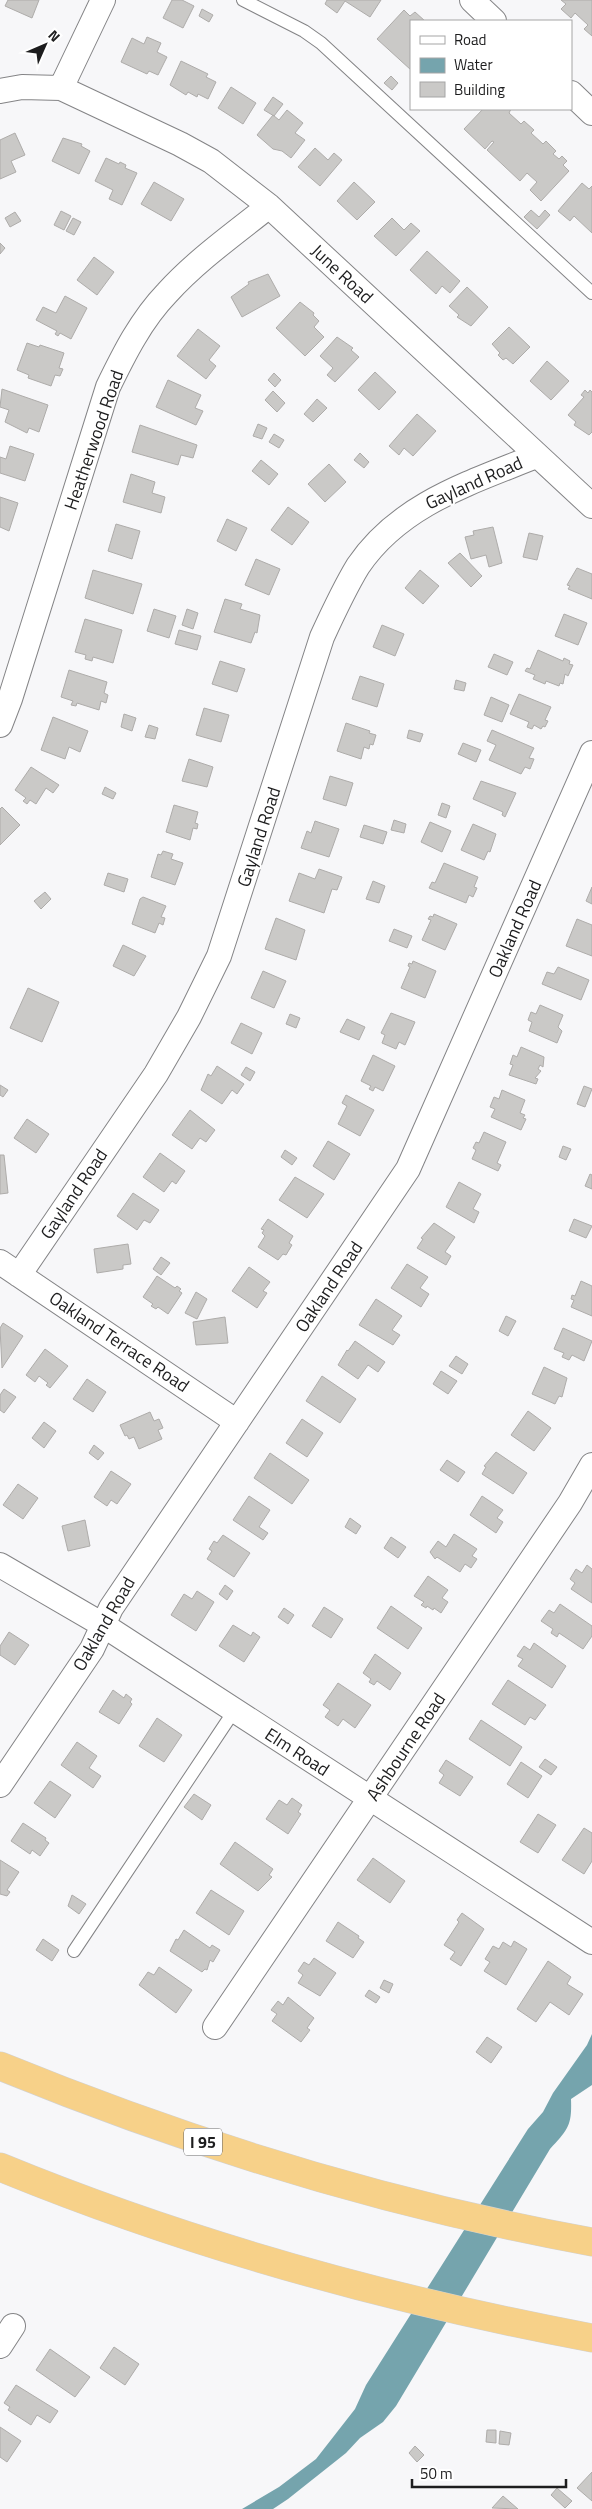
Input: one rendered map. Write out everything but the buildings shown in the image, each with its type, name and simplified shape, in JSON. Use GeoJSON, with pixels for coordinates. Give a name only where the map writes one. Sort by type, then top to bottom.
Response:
{"type":"FeatureCollection","features":[{"type":"Feature","properties":{"kind":"highway","name":"I 95"},"geometry":{"type":"LineString","coordinates":[[0,2066],[186,2136],[302,2174],[411,2203],[587,2241]]}},
{"type":"Feature","properties":{"kind":"highway"},"geometry":{"type":"LineString","coordinates":[[0,2167],[81,2199],[198,2239],[358,2286],[549,2330],[592,2338]]}},
{"type":"Feature","properties":{"kind":"street"},"geometry":{"type":"LineString","coordinates":[[0,90],[61,88],[103,0]]}},
{"type":"Feature","properties":{"kind":"street"},"geometry":{"type":"LineString","coordinates":[[472,0],[493,20]]}},
{"type":"Feature","properties":{"kind":"street","name":"June Road"},"geometry":{"type":"LineString","coordinates":[[61,88],[180,144],[210,161],[269,206],[592,506]]}},
{"type":"Feature","properties":{"kind":"street"},"geometry":{"type":"LineString","coordinates":[[572,94],[592,113]]}},
{"type":"Feature","properties":{"kind":"street","name":"Heatherwood Road"},"geometry":{"type":"LineString","coordinates":[[0,725],[10,699],[108,387],[126,349],[166,293],[198,262],[269,206]]}},
{"type":"Feature","properties":{"kind":"street","name":"Gayland Road"},"geometry":{"type":"LineString","coordinates":[[20,1275],[156,1074],[189,1017],[219,956],[322,637],[340,598],[359,565],[383,536],[410,513],[443,494],[536,456]]}},
{"type":"Feature","properties":{"kind":"street","name":"Oakland Road"},"geometry":{"type":"LineString","coordinates":[[0,1785],[92,1649],[110,1608],[408,1169],[592,753]]}},
{"type":"Feature","properties":{"kind":"street","name":"Oakland Terrace Road"},"geometry":{"type":"LineString","coordinates":[[0,1262],[237,1422]]}},
{"type":"Feature","properties":{"kind":"street","name":"Ashbourne Road"},"geometry":{"type":"LineString","coordinates":[[215,2026],[570,1503],[592,1465]]}},
{"type":"Feature","properties":{"kind":"street","name":"Elm Road"},"geometry":{"type":"LineString","coordinates":[[0,1565],[103,1626],[592,1942]]}},
{"type":"Feature","properties":{"kind":"street"},"geometry":{"type":"LineString","coordinates":[[0,2346],[14,2326]]}},
{"type":"Feature","properties":{"kind":"lane"},"geometry":{"type":"LineString","coordinates":[[245,0],[304,31],[321,44],[592,293]]}},
{"type":"Feature","properties":{"kind":"lane"},"geometry":{"type":"LineString","coordinates":[[74,1952],[234,1711]]}},
{"type":"Feature","properties":{"kind":"water"},"geometry":{"type":"Polygon","coordinates":[[[592,2034],[592,2085],[571,2099],[571,2115],[568,2127],[550,2149],[396,2406],[383,2422],[360,2438],[346,2453],[288,2499],[273,2509],[242,2509],[279,2487],[316,2459],[355,2409],[366,2385],[528,2129],[543,2112],[553,2093],[587,2045],[592,2034]]]}}]}
